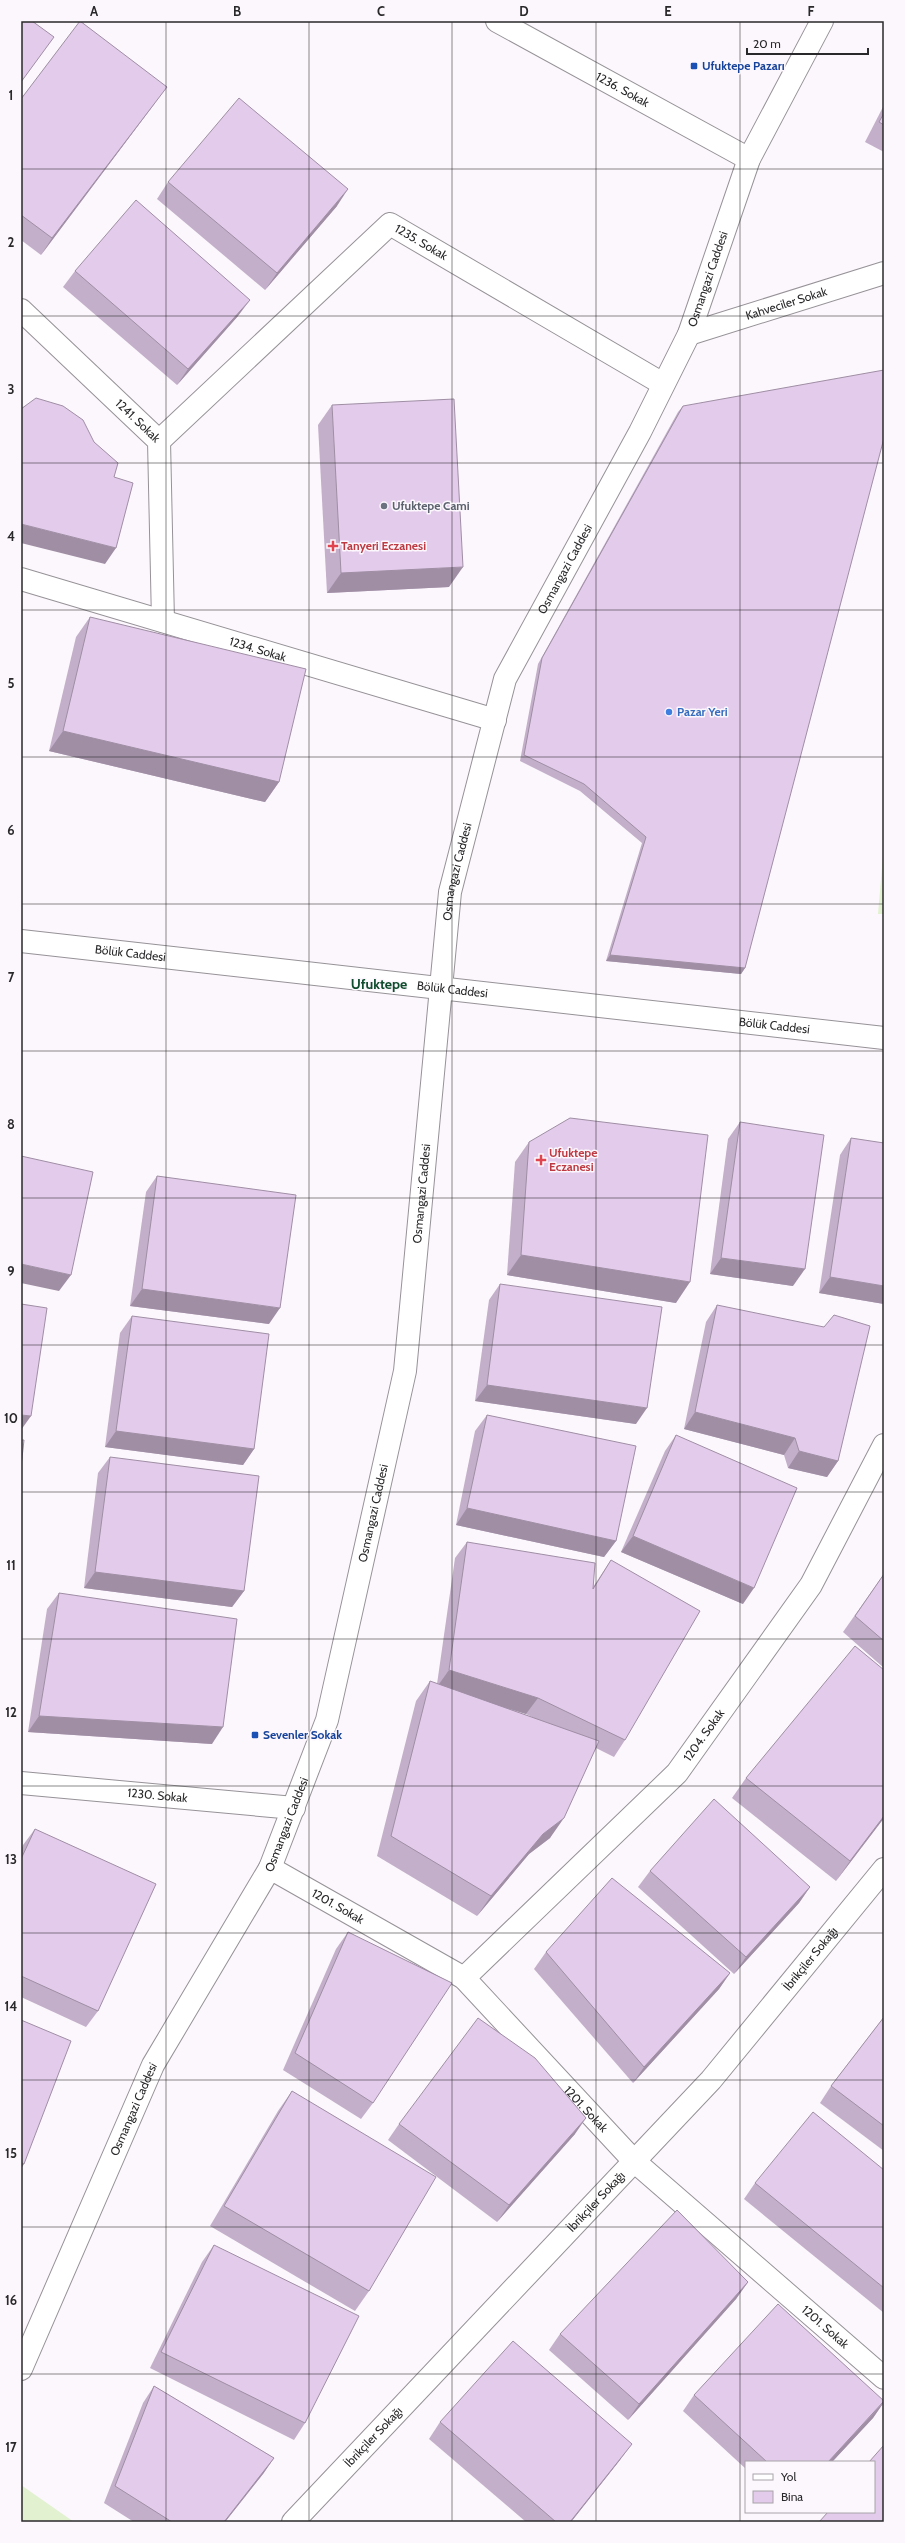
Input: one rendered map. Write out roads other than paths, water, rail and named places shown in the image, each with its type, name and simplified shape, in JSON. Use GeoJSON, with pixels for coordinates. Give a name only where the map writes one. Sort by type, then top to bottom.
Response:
{"type":"FeatureCollection","features":[{"type":"Feature","properties":{"kind":"street","name":"1236. Sokak"},"geometry":{"type":"LineString","coordinates":[[497,21],[749,159]]}},
{"type":"Feature","properties":{"kind":"street","name":"Osmangazi Caddesi"},"geometry":{"type":"LineString","coordinates":[[21,2369],[153,2064],[270,1868],[327,1720],[404,1371],[450,892],[505,680],[690,334],[749,159],[822,21]]}},
{"type":"Feature","properties":{"kind":"street","name":"1235. Sokak"},"geometry":{"type":"LineString","coordinates":[[160,441],[390,224],[663,384]]}},
{"type":"Feature","properties":{"kind":"street","name":"Kahveciler Sokak"},"geometry":{"type":"LineString","coordinates":[[690,334],[884,273]]}},
{"type":"Feature","properties":{"kind":"street","name":"1241. Sokak"},"geometry":{"type":"LineString","coordinates":[[21,310],[160,441],[163,621]]}},
{"type":"Feature","properties":{"kind":"street","name":"1234. Sokak"},"geometry":{"type":"LineString","coordinates":[[21,579],[495,720]]}},
{"type":"Feature","properties":{"kind":"street","name":"Bölük Caddesi"},"geometry":{"type":"LineString","coordinates":[[21,941],[884,1038]]}},
{"type":"Feature","properties":{"kind":"street","name":"1204. Sokak"},"geometry":{"type":"LineString","coordinates":[[464,1978],[677,1773],[811,1585],[884,1445]]}},
{"type":"Feature","properties":{"kind":"street","name":"1230. Sokak"},"geometry":{"type":"LineString","coordinates":[[21,1783],[294,1808]]}},
{"type":"Feature","properties":{"kind":"street","name":"1201. Sokak"},"geometry":{"type":"LineString","coordinates":[[270,1868],[464,1978],[634,2161],[884,2378]]}},
{"type":"Feature","properties":{"kind":"street","name":"İbrikçiler Sokağı"},"geometry":{"type":"LineString","coordinates":[[293,2522],[711,2080],[884,1869]]}},
{"type":"Feature","properties":{"kind":"place","name":"Ufuktepe Pazarı"},"geometry":{"type":"Point","coordinates":[694,66]}},
{"type":"Feature","properties":{"kind":"place","name":"Ufuktepe Cami"},"geometry":{"type":"Point","coordinates":[384,506]}},
{"type":"Feature","properties":{"kind":"place","name":"Tanyeri Eczanesi"},"geometry":{"type":"Point","coordinates":[333,546]}},
{"type":"Feature","properties":{"kind":"place","name":"Pazar Yeri"},"geometry":{"type":"Point","coordinates":[669,712]}},
{"type":"Feature","properties":{"kind":"place","name":"Ufuktepe Eczanesi"},"geometry":{"type":"Point","coordinates":[541,1160]}},
{"type":"Feature","properties":{"kind":"place","name":"Sevenler Sokak"},"geometry":{"type":"Point","coordinates":[255,1735]}},
{"type":"Feature","properties":{"kind":"district","name":"Ufuktepe"},"geometry":{"type":"Point","coordinates":[379,984]}}]}
